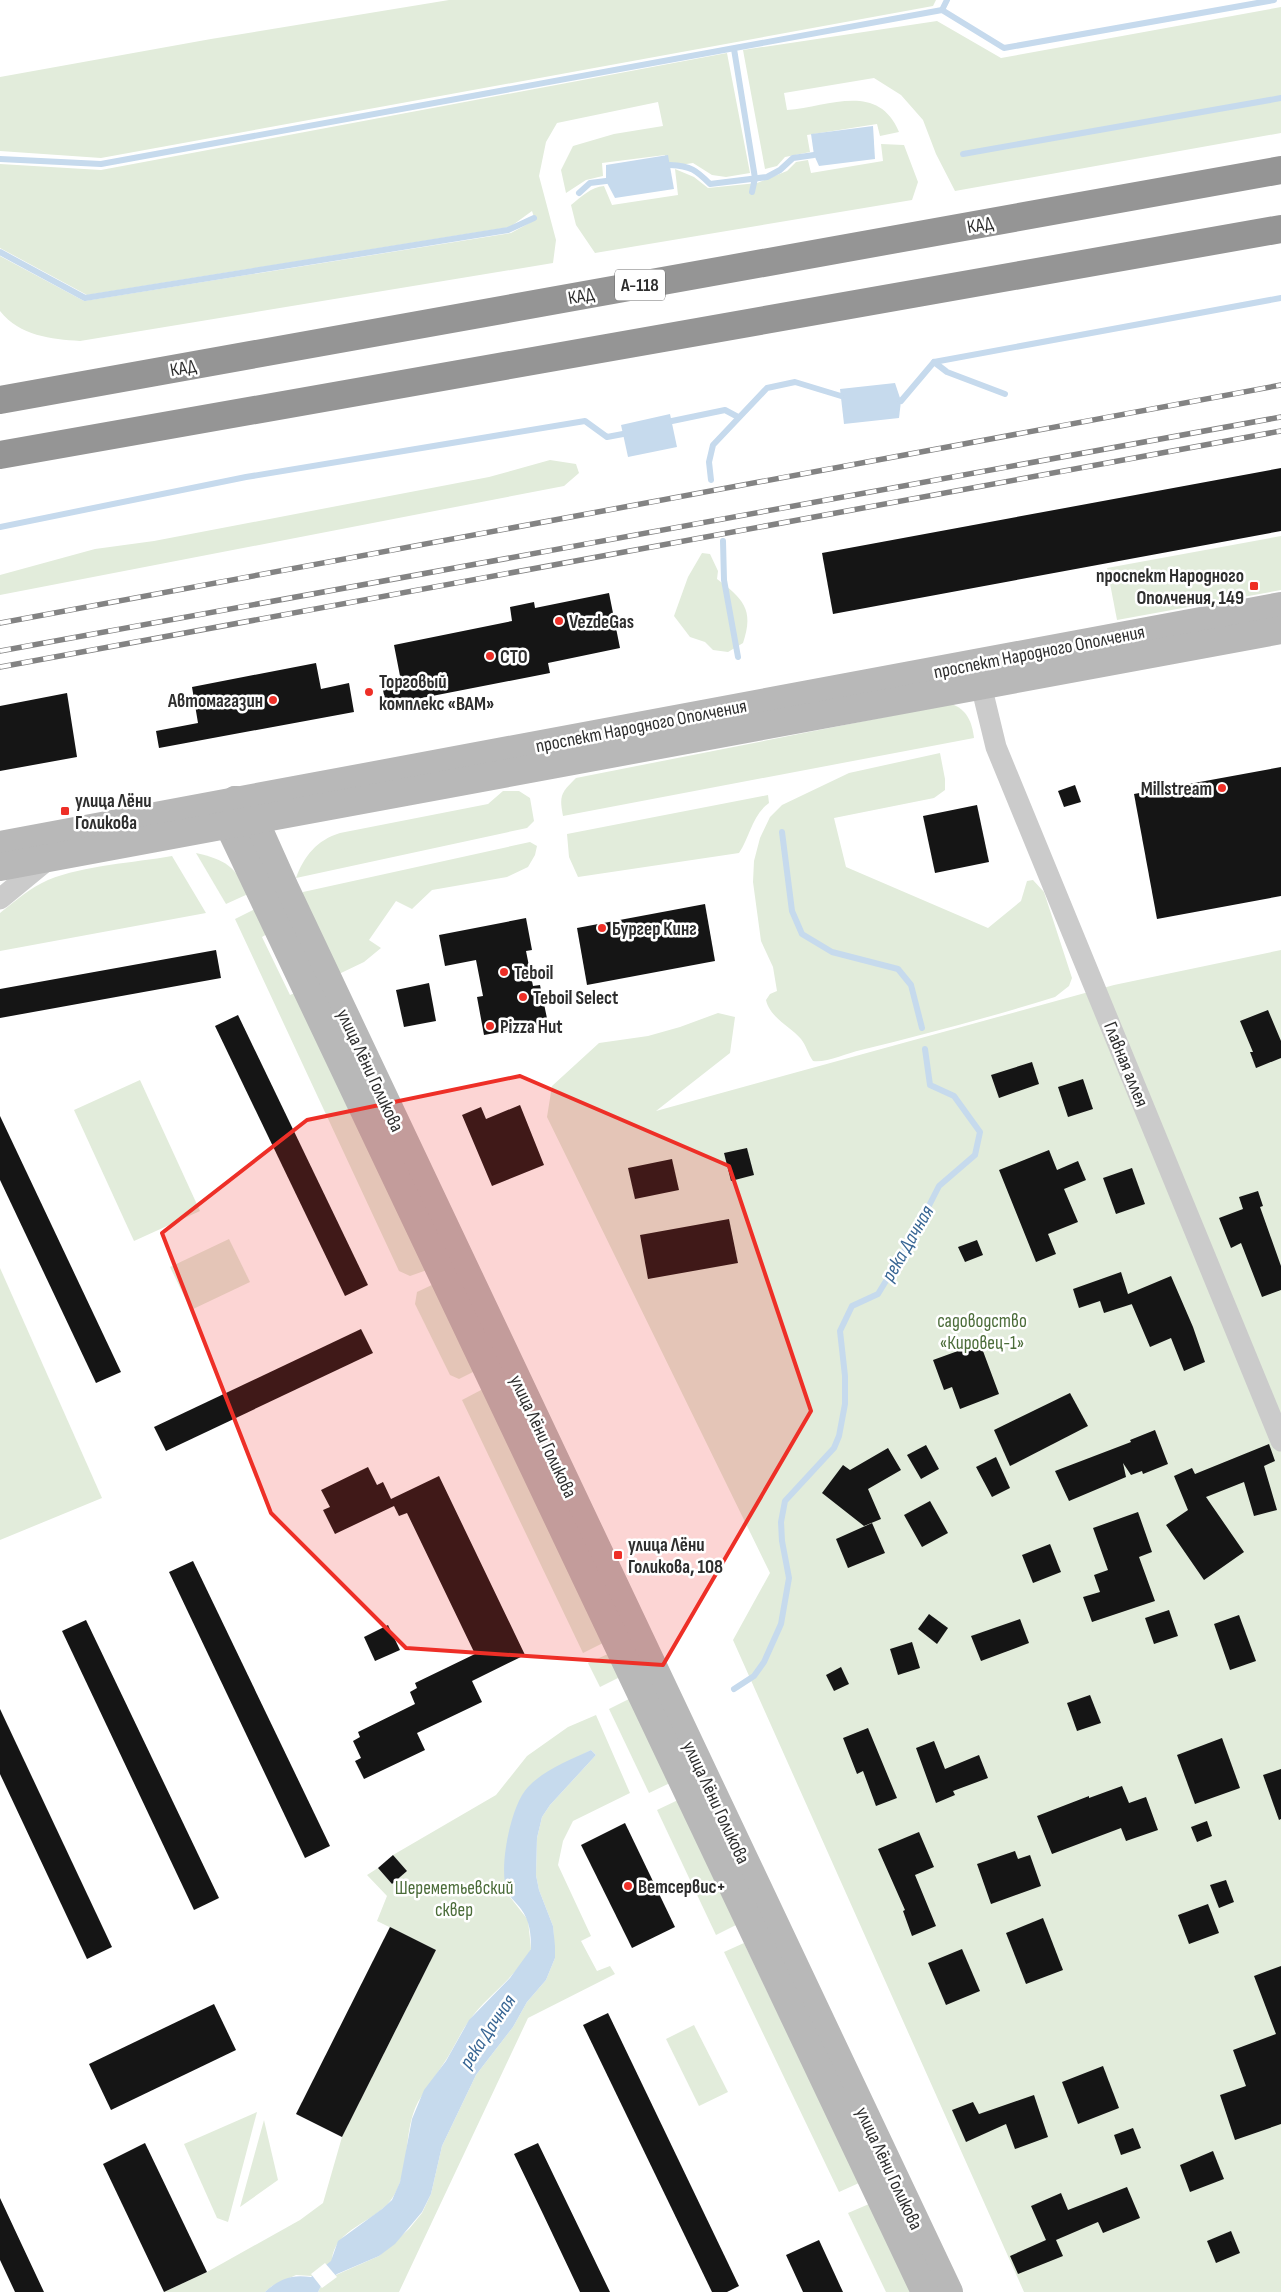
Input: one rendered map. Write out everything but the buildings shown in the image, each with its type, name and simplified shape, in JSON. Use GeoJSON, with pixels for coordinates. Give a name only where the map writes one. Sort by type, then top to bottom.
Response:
{"type":"FeatureCollection","features":[{"type":"Feature","properties":{"kind":"highway","name":"КАД"},"geometry":{"type":"LineString","coordinates":[[0,400],[1281,170]]}},
{"type":"Feature","properties":{"kind":"highway"},"geometry":{"type":"LineString","coordinates":[[0,455],[1281,229]]}},
{"type":"Feature","properties":{"kind":"street","name":"проспект Народного Ополчения"},"geometry":{"type":"LineString","coordinates":[[0,868],[240,816],[1281,606]]}},
{"type":"Feature","properties":{"kind":"street","name":"проспект Народного Ополчения"},"geometry":{"type":"LineString","coordinates":[[0,845],[240,816],[502,773],[1281,630]]}},
{"type":"Feature","properties":{"kind":"street","name":"Главная аллея"},"geometry":{"type":"LineString","coordinates":[[981,685],[996,747],[1281,1441]]}},
{"type":"Feature","properties":{"kind":"street","name":"улица Лёни Голикова"},"geometry":{"type":"LineString","coordinates":[[240,816],[925,2292]]}},
{"type":"Feature","properties":{"kind":"street","name":"улица Лёни Голикова"},"geometry":{"type":"LineString","coordinates":[[240,816],[284,888],[949,2292]]}},
{"type":"Feature","properties":{"kind":"street"},"geometry":{"type":"LineString","coordinates":[[0,899],[50,858]]}},
{"type":"Feature","properties":{"kind":"highlighted area"},"geometry":{"type":"Polygon","coordinates":[[[520,1076],[729,1166],[811,1411],[663,1665],[406,1648],[271,1513],[162,1233],[307,1120],[520,1076]]]}},
{"type":"Feature","properties":{"kind":"green space"},"geometry":{"type":"Polygon","coordinates":[[[449,0],[936,0],[933,6],[101,158],[0,151],[0,77],[211,39],[449,0]]]}},
{"type":"Feature","properties":{"kind":"green space"},"geometry":{"type":"Polygon","coordinates":[[[1281,7],[1281,133],[955,191],[936,154],[923,120],[901,95],[874,78],[784,93],[787,110],[835,102],[865,102],[878,107],[890,116],[899,132],[880,136],[877,124],[807,135],[810,152],[785,157],[777,166],[765,169],[743,50],[937,21],[1001,58],[1281,7]]]}},
{"type":"Feature","properties":{"kind":"green space"},"geometry":{"type":"Polygon","coordinates":[[[727,53],[750,173],[726,177],[712,175],[693,163],[667,167],[665,155],[602,163],[603,176],[586,180],[566,193],[561,170],[573,146],[614,134],[663,126],[658,102],[557,123],[546,142],[539,176],[556,240],[553,263],[80,341],[47,337],[26,331],[17,326],[0,311],[0,256],[84,301],[511,233],[535,220],[532,211],[510,227],[87,295],[0,248],[0,164],[101,170],[727,53]]]}},
{"type":"Feature","properties":{"kind":"green space"},"geometry":{"type":"Polygon","coordinates":[[[881,144],[904,145],[918,182],[912,200],[595,253],[576,225],[571,205],[590,190],[604,186],[612,205],[678,195],[675,169],[694,177],[708,188],[757,183],[787,171],[796,162],[808,160],[811,173],[883,161],[881,144]]]}},
{"type":"Feature","properties":{"kind":"green space"},"geometry":{"type":"Polygon","coordinates":[[[550,460],[576,464],[579,473],[564,486],[0,595],[0,575],[95,549],[154,541],[489,477],[550,460]]]}},
{"type":"Feature","properties":{"kind":"green space"},"geometry":{"type":"Polygon","coordinates":[[[1281,536],[1281,590],[1117,620],[1107,568],[1281,536]]]}},
{"type":"Feature","properties":{"kind":"green space"},"geometry":{"type":"Polygon","coordinates":[[[702,553],[710,554],[718,571],[717,579],[733,592],[744,605],[747,613],[748,621],[743,643],[728,652],[713,650],[705,642],[690,637],[674,616],[688,577],[702,553]]]}},
{"type":"Feature","properties":{"kind":"green space"},"geometry":{"type":"Polygon","coordinates":[[[951,704],[961,709],[968,717],[974,738],[563,816],[562,795],[576,778],[951,704]]]}},
{"type":"Feature","properties":{"kind":"green space"},"geometry":{"type":"Polygon","coordinates":[[[940,753],[945,790],[934,798],[834,818],[846,867],[988,928],[1021,901],[1027,881],[1033,880],[1044,892],[1072,978],[1069,986],[1055,997],[830,1059],[813,1061],[801,1039],[776,1017],[766,1000],[770,994],[777,991],[773,967],[761,941],[753,882],[754,861],[760,838],[770,817],[782,805],[849,773],[940,753]]]}},
{"type":"Feature","properties":{"kind":"green space"},"geometry":{"type":"Polygon","coordinates":[[[503,791],[519,791],[530,798],[534,821],[527,828],[296,878],[312,850],[332,836],[488,804],[503,791]]]}},
{"type":"Feature","properties":{"kind":"green space"},"geometry":{"type":"Polygon","coordinates":[[[768,795],[769,803],[755,820],[739,853],[578,877],[569,857],[567,834],[768,795]]]}},
{"type":"Feature","properties":{"kind":"green space"},"geometry":{"type":"Polygon","coordinates":[[[530,842],[537,846],[535,855],[528,867],[507,877],[432,890],[412,909],[396,901],[369,940],[381,948],[364,962],[341,973],[333,971],[300,898],[303,892],[530,842]]]}},
{"type":"Feature","properties":{"kind":"green space"},"geometry":{"type":"Polygon","coordinates":[[[196,853],[215,858],[228,866],[239,877],[248,894],[226,904],[196,853]]]}},
{"type":"Feature","properties":{"kind":"green space"},"geometry":{"type":"Polygon","coordinates":[[[172,856],[206,913],[0,951],[0,913],[41,883],[78,871],[172,856]]]}},
{"type":"Feature","properties":{"kind":"green space"},"geometry":{"type":"Polygon","coordinates":[[[255,909],[267,934],[262,937],[290,995],[295,993],[427,1270],[410,1276],[399,1271],[235,919],[255,909]]]}},
{"type":"Feature","properties":{"kind":"green space","name":"садоводство «Кировец-1»"},"geometry":{"type":"Polygon","coordinates":[[[1281,950],[1281,2292],[1024,2292],[733,1640],[770,1573],[547,1117],[552,1086],[599,1043],[648,1036],[718,1013],[735,1017],[730,1053],[656,1111],[1114,985],[1281,950]]]}},
{"type":"Feature","properties":{"kind":"green space"},"geometry":{"type":"Polygon","coordinates":[[[140,1080],[200,1211],[134,1241],[74,1110],[140,1080]]]}},
{"type":"Feature","properties":{"kind":"green space"},"geometry":{"type":"Polygon","coordinates":[[[229,1239],[250,1282],[191,1310],[170,1267],[229,1239]]]}},
{"type":"Feature","properties":{"kind":"green space"},"geometry":{"type":"Polygon","coordinates":[[[0,1268],[102,1498],[0,1540],[0,1268]]]}},
{"type":"Feature","properties":{"kind":"green space"},"geometry":{"type":"Polygon","coordinates":[[[434,1284],[475,1371],[459,1379],[450,1375],[415,1304],[417,1292],[434,1284]]]}},
{"type":"Feature","properties":{"kind":"green space"},"geometry":{"type":"Polygon","coordinates":[[[483,1389],[603,1643],[583,1653],[462,1400],[483,1389]]]}},
{"type":"Feature","properties":{"kind":"green space"},"geometry":{"type":"Polygon","coordinates":[[[608,1654],[620,1677],[600,1687],[588,1663],[608,1654]]]}},
{"type":"Feature","properties":{"kind":"green space"},"geometry":{"type":"Polygon","coordinates":[[[629,1699],[670,1783],[649,1793],[609,1709],[629,1699]]]}},
{"type":"Feature","properties":{"kind":"green space","name":"Шереметьевский сквер"},"geometry":{"type":"Polygon","coordinates":[[[596,1715],[630,1793],[573,1821],[563,1841],[558,1865],[591,1936],[581,1941],[597,1971],[610,1966],[615,1974],[528,2018],[399,2292],[318,2292],[321,2286],[312,2276],[296,2275],[272,2286],[265,2292],[164,2292],[207,2272],[300,2220],[323,2203],[342,2137],[436,1950],[377,1921],[387,1896],[367,1875],[378,1868],[392,1884],[407,1871],[393,1855],[496,1795],[527,1756],[568,1727],[596,1715]],[[591,1750],[557,1768],[510,1897],[528,1920],[531,1949],[518,1969],[469,2021],[418,2102],[410,2126],[405,2164],[398,2189],[384,2208],[347,2233],[334,2249],[332,2260],[336,2275],[379,2256],[409,2229],[422,2213],[431,2194],[442,2146],[476,2075],[513,2027],[527,2002],[546,1980],[555,1958],[553,1926],[539,1890],[536,1875],[537,1838],[542,1817],[550,1805],[596,1755],[591,1750]]]}},
{"type":"Feature","properties":{"kind":"green space"},"geometry":{"type":"Polygon","coordinates":[[[678,1800],[736,1925],[716,1935],[657,1810],[678,1800]]]}},
{"type":"Feature","properties":{"kind":"green space"},"geometry":{"type":"Polygon","coordinates":[[[744,1943],[859,2183],[839,2192],[724,1952],[744,1943]]]}},
{"type":"Feature","properties":{"kind":"green space"},"geometry":{"type":"Polygon","coordinates":[[[694,2025],[728,2092],[699,2106],[666,2039],[694,2025]]]}},
{"type":"Feature","properties":{"kind":"green space"},"geometry":{"type":"Polygon","coordinates":[[[257,2112],[228,2222],[217,2218],[184,2144],[257,2112]]]}},
{"type":"Feature","properties":{"kind":"green space"},"geometry":{"type":"Polygon","coordinates":[[[264,2120],[278,2180],[240,2207],[264,2120]]]}},
{"type":"Feature","properties":{"kind":"green space"},"geometry":{"type":"Polygon","coordinates":[[[869,2204],[911,2292],[886,2292],[848,2213],[869,2204]]]}},
{"type":"Feature","properties":{"kind":"water"},"geometry":{"type":"Polygon","coordinates":[[[873,126],[875,159],[819,166],[814,155],[811,134],[873,126]]]}},
{"type":"Feature","properties":{"kind":"water"},"geometry":{"type":"Polygon","coordinates":[[[668,155],[674,189],[615,198],[606,181],[606,165],[668,155]]]}},
{"type":"Feature","properties":{"kind":"water"},"geometry":{"type":"Polygon","coordinates":[[[895,383],[901,401],[899,418],[844,424],[840,389],[895,383]]]}},
{"type":"Feature","properties":{"kind":"water"},"geometry":{"type":"Polygon","coordinates":[[[670,414],[677,447],[628,457],[621,425],[670,414]]]}},
{"type":"Feature","properties":{"kind":"water","name":"река Дачная"},"geometry":{"type":"Polygon","coordinates":[[[591,1750],[596,1755],[550,1805],[542,1817],[537,1838],[536,1875],[539,1890],[553,1926],[555,1958],[546,1980],[527,2002],[513,2027],[476,2075],[442,2146],[431,2194],[422,2212],[395,2244],[379,2256],[337,2274],[321,2286],[318,2292],[265,2292],[286,2278],[297,2276],[311,2277],[331,2261],[338,2241],[392,2200],[400,2182],[412,2119],[424,2090],[446,2061],[469,2020],[510,1978],[531,1949],[528,1923],[521,1909],[508,1893],[505,1881],[505,1852],[516,1807],[522,1795],[534,1781],[558,1766],[591,1750]]]}},
{"type":"Feature","properties":{"kind":"pier"},"geometry":{"type":"Polygon","coordinates":[[[325,2263],[337,2277],[322,2288],[311,2274],[325,2263]]]}},
{"type":"Feature","properties":{"kind":"waterway"},"geometry":{"type":"LineString","coordinates":[[942,10],[947,0]]}},
{"type":"Feature","properties":{"kind":"waterway"},"geometry":{"type":"LineString","coordinates":[[0,159],[101,164],[942,10],[1004,48],[1274,0]]}},
{"type":"Feature","properties":{"kind":"waterway"},"geometry":{"type":"LineString","coordinates":[[734,49],[755,178],[752,192]]}},
{"type":"Feature","properties":{"kind":"waterway"},"geometry":{"type":"LineString","coordinates":[[963,154],[1281,98]]}},
{"type":"Feature","properties":{"kind":"waterway"},"geometry":{"type":"LineString","coordinates":[[670,165],[683,166],[693,170],[710,184],[767,177],[780,170],[793,158],[814,155]]}},
{"type":"Feature","properties":{"kind":"waterway"},"geometry":{"type":"LineString","coordinates":[[579,193],[590,183],[606,181]]}},
{"type":"Feature","properties":{"kind":"waterway"},"geometry":{"type":"LineString","coordinates":[[0,252],[85,298],[508,230],[534,218]]}},
{"type":"Feature","properties":{"kind":"waterway"},"geometry":{"type":"LineString","coordinates":[[901,401],[934,362],[1281,298]]}},
{"type":"Feature","properties":{"kind":"waterway"},"geometry":{"type":"LineString","coordinates":[[934,362],[947,372],[1005,394]]}},
{"type":"Feature","properties":{"kind":"waterway"},"geometry":{"type":"LineString","coordinates":[[711,480],[709,462],[713,445],[767,388],[795,382],[841,396]]}},
{"type":"Feature","properties":{"kind":"waterway"},"geometry":{"type":"LineString","coordinates":[[672,421],[725,410],[738,417]]}},
{"type":"Feature","properties":{"kind":"waterway"},"geometry":{"type":"LineString","coordinates":[[0,527],[246,477],[585,421],[607,437],[623,434]]}},
{"type":"Feature","properties":{"kind":"waterway"},"geometry":{"type":"LineString","coordinates":[[723,541],[724,580],[738,657]]}},
{"type":"Feature","properties":{"kind":"waterway","name":"река Дачная"},"geometry":{"type":"LineString","coordinates":[[782,832],[792,911],[802,934],[832,952],[898,969],[911,985],[922,1028]]}},
{"type":"Feature","properties":{"kind":"waterway","name":"река Дачная"},"geometry":{"type":"LineString","coordinates":[[734,1689],[754,1676],[764,1662],[781,1624],[789,1578],[782,1541],[781,1522],[785,1501],[834,1448],[839,1436],[845,1404],[845,1376],[840,1331],[852,1306],[878,1294],[914,1235],[939,1186],[975,1155],[980,1132],[954,1096],[930,1085],[925,1049]]}},
{"type":"Feature","properties":{"kind":"railway"},"geometry":{"type":"LineString","coordinates":[[0,623],[1281,385]]}},
{"type":"Feature","properties":{"kind":"railway"},"geometry":{"type":"LineString","coordinates":[[0,651],[1281,417]]}},
{"type":"Feature","properties":{"kind":"railway"},"geometry":{"type":"LineString","coordinates":[[0,667],[1281,431]]}},
{"type":"Feature","properties":{"kind":"place","name":"проспект Народного Ополчения, 149"},"geometry":{"type":"Point","coordinates":[1254,586]}},
{"type":"Feature","properties":{"kind":"place","name":"VezdeGas"},"geometry":{"type":"Point","coordinates":[559,621]}},
{"type":"Feature","properties":{"kind":"place","name":"СТО"},"geometry":{"type":"Point","coordinates":[490,656]}},
{"type":"Feature","properties":{"kind":"place","name":"Торговый комплекс «ВАМ»"},"geometry":{"type":"Point","coordinates":[369,692]}},
{"type":"Feature","properties":{"kind":"place","name":"Автомагазин"},"geometry":{"type":"Point","coordinates":[273,700]}},
{"type":"Feature","properties":{"kind":"place","name":"Millstream"},"geometry":{"type":"Point","coordinates":[1222,788]}},
{"type":"Feature","properties":{"kind":"place","name":"улица Лёни Голикова"},"geometry":{"type":"Point","coordinates":[65,811]}},
{"type":"Feature","properties":{"kind":"place","name":"Бургер Кинг"},"geometry":{"type":"Point","coordinates":[602,928]}},
{"type":"Feature","properties":{"kind":"place","name":"Teboil"},"geometry":{"type":"Point","coordinates":[504,972]}},
{"type":"Feature","properties":{"kind":"place","name":"Teboil Select"},"geometry":{"type":"Point","coordinates":[523,997]}},
{"type":"Feature","properties":{"kind":"place","name":"Pizza Hut"},"geometry":{"type":"Point","coordinates":[490,1026]}},
{"type":"Feature","properties":{"kind":"place","name":"улица Лёни Голикова, 108"},"geometry":{"type":"Point","coordinates":[618,1555]}},
{"type":"Feature","properties":{"kind":"place","name":"Ветсервис+"},"geometry":{"type":"Point","coordinates":[628,1886]}}]}
